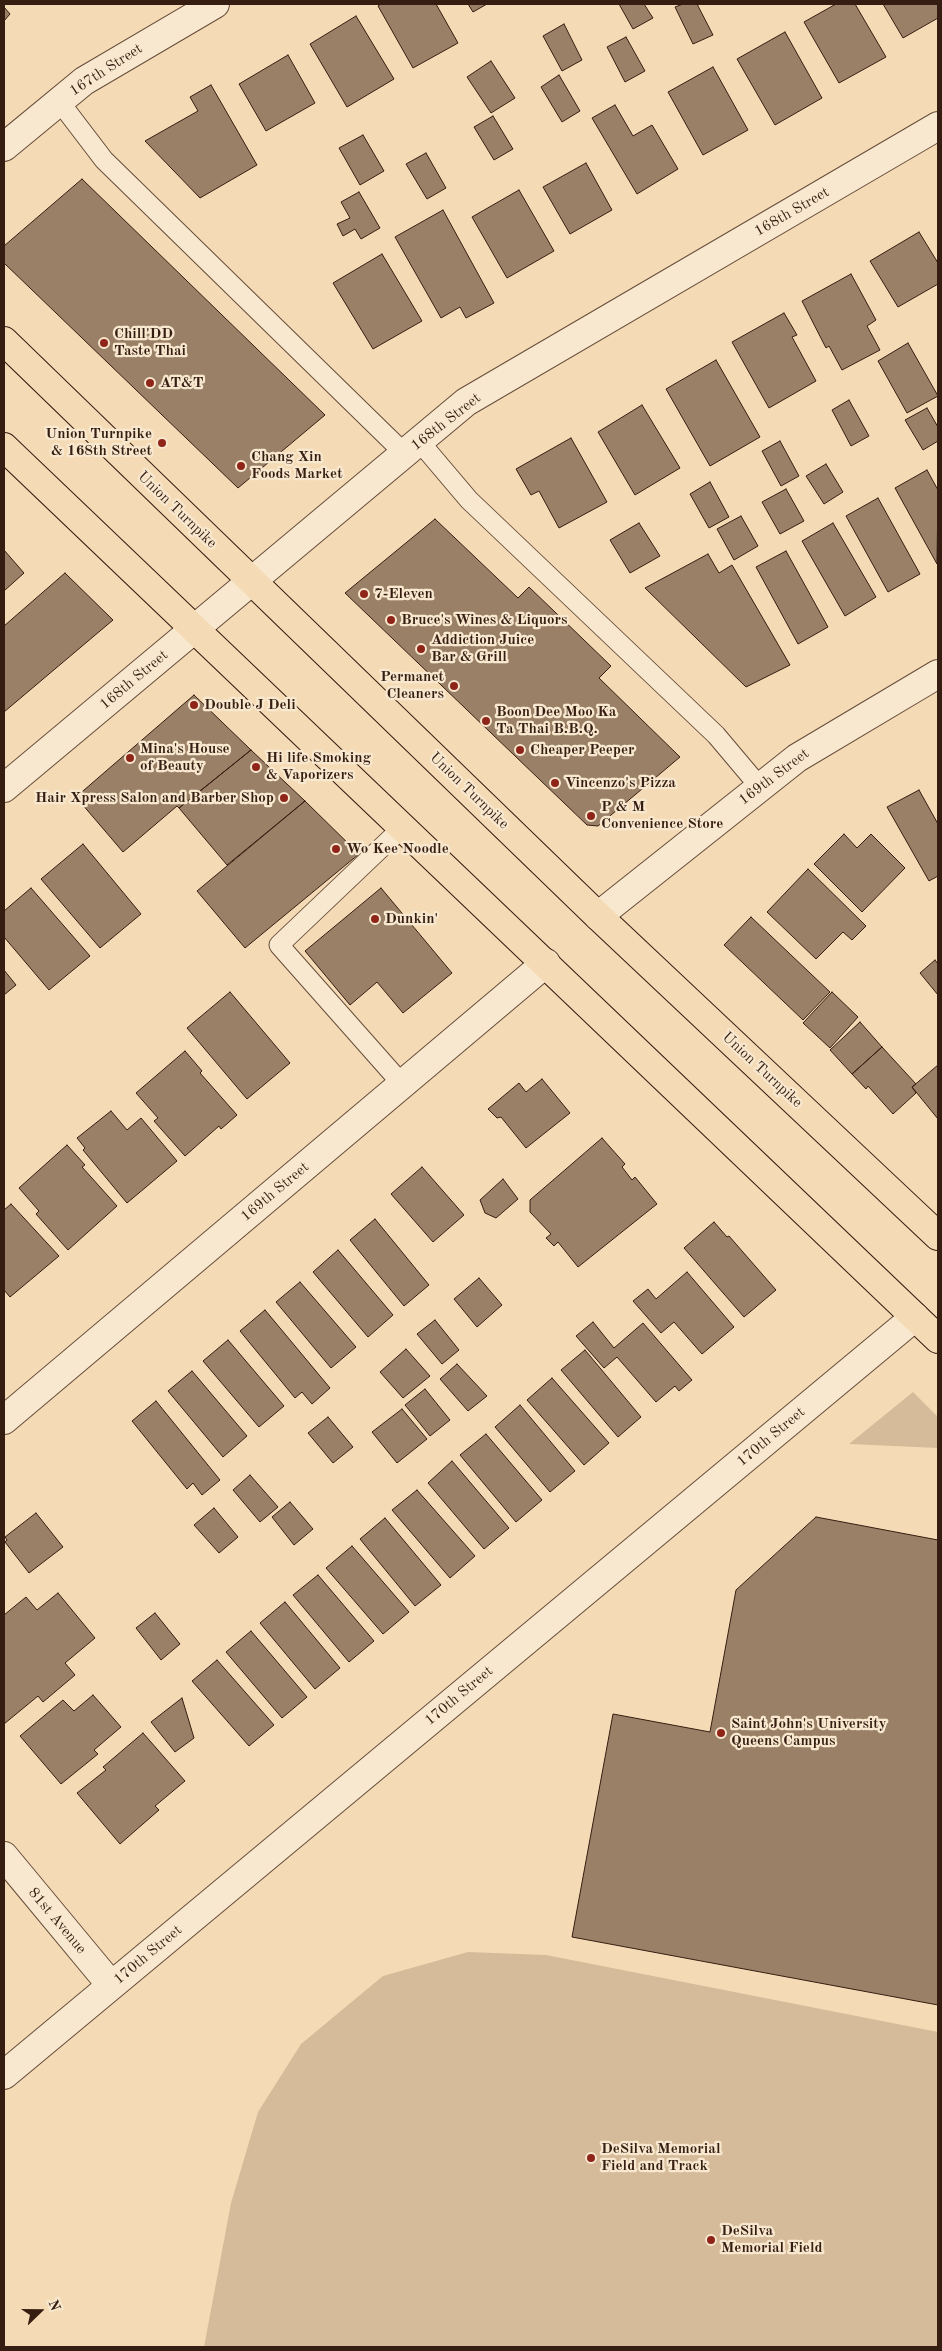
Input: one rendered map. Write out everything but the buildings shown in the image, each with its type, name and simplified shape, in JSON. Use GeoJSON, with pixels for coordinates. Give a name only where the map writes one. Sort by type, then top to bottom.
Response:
{"type":"FeatureCollection","features":[{"type":"Feature","properties":{"kind":"main road","name":"Union Turnpike"},"geometry":{"type":"LineString","coordinates":[[4,342],[598,916],[938,1236]]}},
{"type":"Feature","properties":{"kind":"main road"},"geometry":{"type":"LineString","coordinates":[[4,447],[938,1339]]}},
{"type":"Feature","properties":{"kind":"street","name":"167th Street"},"geometry":{"type":"LineString","coordinates":[[4,147],[84,80],[215,4]]}},
{"type":"Feature","properties":{"kind":"street","name":"168th Street"},"geometry":{"type":"LineString","coordinates":[[4,788],[466,402],[938,126]]}},
{"type":"Feature","properties":{"kind":"street","name":"169th Street"},"geometry":{"type":"LineString","coordinates":[[598,916],[664,865],[759,786],[797,758],[938,674]]}},
{"type":"Feature","properties":{"kind":"street","name":"169th Street"},"geometry":{"type":"LineString","coordinates":[[4,1420],[546,963]]}},
{"type":"Feature","properties":{"kind":"street","name":"170th Street"},"geometry":{"type":"LineString","coordinates":[[4,2075],[915,1317]]}},
{"type":"Feature","properties":{"kind":"street","name":"81st Avenue"},"geometry":{"type":"LineString","coordinates":[[4,1856],[112,1985]]}},
{"type":"Feature","properties":{"kind":"lane"},"geometry":{"type":"LineString","coordinates":[[59,101],[104,160],[469,500],[716,735],[759,786]]}},
{"type":"Feature","properties":{"kind":"lane"},"geometry":{"type":"LineString","coordinates":[[402,1084],[279,945],[403,827]]}},
{"type":"Feature","properties":{"kind":"shaded area"},"geometry":{"type":"Polygon","coordinates":[[[913,1392],[938,1417],[938,1448],[849,1444],[913,1392]]]}},
{"type":"Feature","properties":{"kind":"shaded area","name":"DeSilva Memorial Field and Track"},"geometry":{"type":"Polygon","coordinates":[[[468,1952],[546,1955],[938,2032],[938,2347],[204,2347],[231,2203],[258,2112],[301,2044],[383,1976],[468,1952]]]}},
{"type":"Feature","properties":{"kind":"place","name":"Chill'DD Taste Thai"},"geometry":{"type":"Point","coordinates":[104,343]}},
{"type":"Feature","properties":{"kind":"place","name":"AT&T"},"geometry":{"type":"Point","coordinates":[150,383]}},
{"type":"Feature","properties":{"kind":"place","name":"Union Turnpike & 168th Street"},"geometry":{"type":"Point","coordinates":[162,443]}},
{"type":"Feature","properties":{"kind":"place","name":"Chang Xin Foods Market"},"geometry":{"type":"Point","coordinates":[241,466]}},
{"type":"Feature","properties":{"kind":"place","name":"7-Eleven"},"geometry":{"type":"Point","coordinates":[364,594]}},
{"type":"Feature","properties":{"kind":"place","name":"Bruce's Wines & Liquors"},"geometry":{"type":"Point","coordinates":[391,620]}},
{"type":"Feature","properties":{"kind":"place","name":"Addiction Juice Bar & Grill"},"geometry":{"type":"Point","coordinates":[421,649]}},
{"type":"Feature","properties":{"kind":"place","name":"Permanet Cleaners"},"geometry":{"type":"Point","coordinates":[454,686]}},
{"type":"Feature","properties":{"kind":"place","name":"Double J Deli"},"geometry":{"type":"Point","coordinates":[194,705]}},
{"type":"Feature","properties":{"kind":"place","name":"Boon Dee Moo Ka Ta Thai B.B.Q."},"geometry":{"type":"Point","coordinates":[486,721]}},
{"type":"Feature","properties":{"kind":"place","name":"Cheaper Peeper"},"geometry":{"type":"Point","coordinates":[520,750]}},
{"type":"Feature","properties":{"kind":"place","name":"Mina's House of Beauty"},"geometry":{"type":"Point","coordinates":[130,758]}},
{"type":"Feature","properties":{"kind":"place","name":"Hi life Smoking & Vaporizers"},"geometry":{"type":"Point","coordinates":[256,767]}},
{"type":"Feature","properties":{"kind":"place","name":"Vincenzo's Pizza"},"geometry":{"type":"Point","coordinates":[555,783]}},
{"type":"Feature","properties":{"kind":"place","name":"Hair Xpress Salon and Barber Shop"},"geometry":{"type":"Point","coordinates":[284,798]}},
{"type":"Feature","properties":{"kind":"place","name":"P & M Convenience Store"},"geometry":{"type":"Point","coordinates":[591,816]}},
{"type":"Feature","properties":{"kind":"place","name":"Wo Kee Noodle"},"geometry":{"type":"Point","coordinates":[336,849]}},
{"type":"Feature","properties":{"kind":"place","name":"Dunkin'"},"geometry":{"type":"Point","coordinates":[375,919]}},
{"type":"Feature","properties":{"kind":"place","name":"Saint John's University Queens Campus"},"geometry":{"type":"Point","coordinates":[721,1733]}},
{"type":"Feature","properties":{"kind":"place","name":"DeSilva Memorial Field and Track"},"geometry":{"type":"Point","coordinates":[591,2158]}},
{"type":"Feature","properties":{"kind":"place","name":"DeSilva Memorial Field"},"geometry":{"type":"Point","coordinates":[711,2240]}}]}
